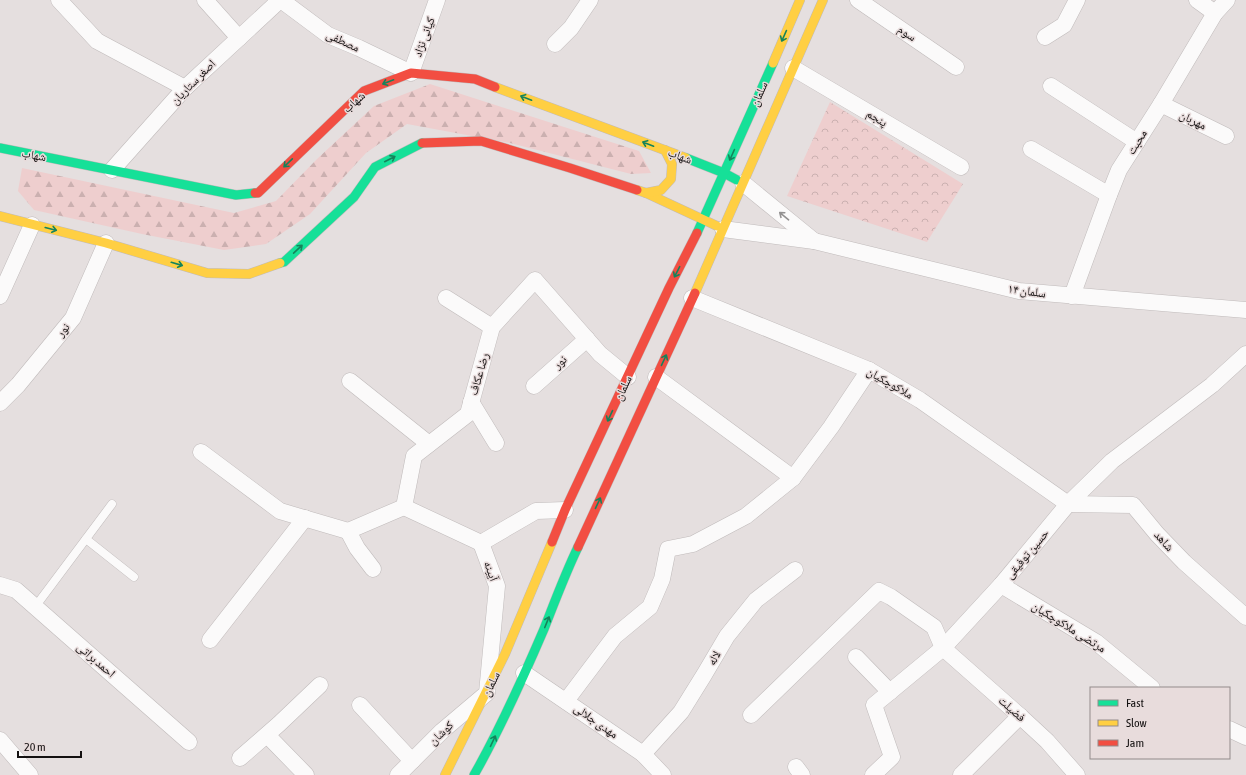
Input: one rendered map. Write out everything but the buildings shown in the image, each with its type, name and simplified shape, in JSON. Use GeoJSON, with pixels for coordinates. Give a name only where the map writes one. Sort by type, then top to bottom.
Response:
{"type":"FeatureCollection","features":[{"type":"Feature","properties":{"kind":"main road","name":"سلمان"},"geometry":{"type":"LineString","coordinates":[[445,775],[505,654],[565,510],[669,288],[704,219],[800,0]]}},
{"type":"Feature","properties":{"kind":"main road","name":"سلمان"},"geometry":{"type":"LineString","coordinates":[[474,775],[491,745],[524,673],[564,577],[723,229],[823,0]]}},
{"type":"Feature","properties":{"kind":"main road","name":"شهاب"},"geometry":{"type":"LineString","coordinates":[[0,148],[236,195],[258,193],[364,91],[411,73],[475,79],[665,150],[724,173],[743,183]]}},
{"type":"Feature","properties":{"kind":"main road"},"geometry":{"type":"LineString","coordinates":[[0,216],[106,243],[207,273],[249,274],[284,262],[354,197],[375,167],[422,143],[481,141],[646,193],[723,229]]}},
{"type":"Feature","properties":{"kind":"main road"},"geometry":{"type":"LineString","coordinates":[[0,156],[13,150]]}},
{"type":"Feature","properties":{"kind":"main road"},"geometry":{"type":"LineString","coordinates":[[646,193],[661,190],[671,179],[672,164],[665,150]]}},
{"type":"Feature","properties":{"kind":"street"},"geometry":{"type":"LineString","coordinates":[[59,0],[97,41],[185,88]]}},
{"type":"Feature","properties":{"kind":"street"},"geometry":{"type":"LineString","coordinates":[[205,0],[239,38]]}},
{"type":"Feature","properties":{"kind":"street","name":"اصغر ستاریان"},"geometry":{"type":"LineString","coordinates":[[112,170],[185,88],[281,0]]}},
{"type":"Feature","properties":{"kind":"street","name":"مصطفی"},"geometry":{"type":"LineString","coordinates":[[281,0],[328,35],[411,73]]}},
{"type":"Feature","properties":{"kind":"street","name":"کیانی نژاد"},"geometry":{"type":"LineString","coordinates":[[411,73],[437,0]]}},
{"type":"Feature","properties":{"kind":"street"},"geometry":{"type":"LineString","coordinates":[[555,44],[571,28],[590,0]]}},
{"type":"Feature","properties":{"kind":"street","name":"سوم"},"geometry":{"type":"LineString","coordinates":[[858,0],[956,67]]}},
{"type":"Feature","properties":{"kind":"street"},"geometry":{"type":"LineString","coordinates":[[1045,37],[1064,24],[1077,0]]}},
{"type":"Feature","properties":{"kind":"street"},"geometry":{"type":"LineString","coordinates":[[1197,0],[1215,13]]}},
{"type":"Feature","properties":{"kind":"street","name":"محبت"},"geometry":{"type":"LineString","coordinates":[[1072,296],[1109,195],[1120,170],[1215,13],[1227,0]]}},
{"type":"Feature","properties":{"kind":"street","name":"پنجم"},"geometry":{"type":"LineString","coordinates":[[793,68],[961,167]]}},
{"type":"Feature","properties":{"kind":"street"},"geometry":{"type":"LineString","coordinates":[[1051,86],[1137,142]]}},
{"type":"Feature","properties":{"kind":"street","name":"مهربان"},"geometry":{"type":"LineString","coordinates":[[1161,104],[1226,136]]}},
{"type":"Feature","properties":{"kind":"street"},"geometry":{"type":"LineString","coordinates":[[1031,149],[1109,195]]}},
{"type":"Feature","properties":{"kind":"street","name":"سلمان ۱۴"},"geometry":{"type":"LineString","coordinates":[[743,183],[814,241]]}},
{"type":"Feature","properties":{"kind":"street"},"geometry":{"type":"LineString","coordinates":[[0,296],[32,225]]}},
{"type":"Feature","properties":{"kind":"street","name":"سلمان ۱۴"},"geometry":{"type":"LineString","coordinates":[[723,229],[814,241],[1019,291],[1246,310]]}},
{"type":"Feature","properties":{"kind":"street","name":"نور"},"geometry":{"type":"LineString","coordinates":[[0,403],[18,385],[73,318],[106,243]]}},
{"type":"Feature","properties":{"kind":"street","name":"رضا عکاف"},"geometry":{"type":"LineString","coordinates":[[404,506],[414,456],[468,414],[492,327],[535,280],[600,354],[628,377]]}},
{"type":"Feature","properties":{"kind":"street"},"geometry":{"type":"LineString","coordinates":[[446,298],[492,327]]}},
{"type":"Feature","properties":{"kind":"street","name":"ملاکوچکیان"},"geometry":{"type":"LineString","coordinates":[[692,298],[869,370],[920,400],[1068,504]]}},
{"type":"Feature","properties":{"kind":"street","name":"نور"},"geometry":{"type":"LineString","coordinates":[[534,386],[587,339]]}},
{"type":"Feature","properties":{"kind":"street","name":"حسین توفیقی"},"geometry":{"type":"LineString","coordinates":[[873,775],[892,757],[874,706],[943,648],[1001,585],[1068,504],[1112,462],[1212,385],[1246,354]]}},
{"type":"Feature","properties":{"kind":"street"},"geometry":{"type":"LineString","coordinates":[[566,701],[615,636],[650,607],[662,579],[668,549],[692,544],[746,516],[793,478],[831,427],[869,370]]}},
{"type":"Feature","properties":{"kind":"street"},"geometry":{"type":"LineString","coordinates":[[656,377],[793,478]]}},
{"type":"Feature","properties":{"kind":"street"},"geometry":{"type":"LineString","coordinates":[[350,381],[429,444]]}},
{"type":"Feature","properties":{"kind":"street"},"geometry":{"type":"LineString","coordinates":[[471,402],[496,443]]}},
{"type":"Feature","properties":{"kind":"street"},"geometry":{"type":"LineString","coordinates":[[201,452],[280,511],[348,531],[404,506],[481,543],[536,511],[565,510]]}},
{"type":"Feature","properties":{"kind":"street","name":"شاهد"},"geometry":{"type":"LineString","coordinates":[[1068,504],[1133,505],[1157,534],[1184,562],[1246,617]]}},
{"type":"Feature","properties":{"kind":"street"},"geometry":{"type":"LineString","coordinates":[[210,640],[305,518]]}},
{"type":"Feature","properties":{"kind":"street"},"geometry":{"type":"LineString","coordinates":[[348,531],[356,548],[373,570]]}},
{"type":"Feature","properties":{"kind":"street","name":"آیینه"},"geometry":{"type":"LineString","coordinates":[[481,543],[497,586],[487,693]]}},
{"type":"Feature","properties":{"kind":"street","name":"لاله"},"geometry":{"type":"LineString","coordinates":[[643,754],[681,712],[727,636],[756,600],[795,570]]}},
{"type":"Feature","properties":{"kind":"street","name":"احمد براتی"},"geometry":{"type":"LineString","coordinates":[[0,585],[16,590],[189,742]]}},
{"type":"Feature","properties":{"kind":"street","name":"مرتضی ملاکوچکیان"},"geometry":{"type":"LineString","coordinates":[[1001,585],[1096,642],[1151,687]]}},
{"type":"Feature","properties":{"kind":"street"},"geometry":{"type":"LineString","coordinates":[[751,715],[879,591],[934,628],[943,648]]}},
{"type":"Feature","properties":{"kind":"street","name":"فضیلت"},"geometry":{"type":"LineString","coordinates":[[943,648],[1047,741],[1077,775]]}},
{"type":"Feature","properties":{"kind":"street"},"geometry":{"type":"LineString","coordinates":[[856,657],[890,692]]}},
{"type":"Feature","properties":{"kind":"street","name":"مهدی جلالی"},"geometry":{"type":"LineString","coordinates":[[524,673],[643,754],[663,775]]}},
{"type":"Feature","properties":{"kind":"street"},"geometry":{"type":"LineString","coordinates":[[240,758],[267,735],[320,685]]}},
{"type":"Feature","properties":{"kind":"street","name":"کوشان"},"geometry":{"type":"LineString","coordinates":[[398,775],[442,731],[487,693]]}},
{"type":"Feature","properties":{"kind":"street"},"geometry":{"type":"LineString","coordinates":[[360,705],[412,761]]}},
{"type":"Feature","properties":{"kind":"street"},"geometry":{"type":"LineString","coordinates":[[962,775],[1020,716]]}},
{"type":"Feature","properties":{"kind":"street"},"geometry":{"type":"LineString","coordinates":[[1230,729],[1246,737]]}},
{"type":"Feature","properties":{"kind":"street"},"geometry":{"type":"LineString","coordinates":[[267,735],[306,775]]}},
{"type":"Feature","properties":{"kind":"street"},"geometry":{"type":"LineString","coordinates":[[0,740],[30,775]]}},
{"type":"Feature","properties":{"kind":"lane"},"geometry":{"type":"LineString","coordinates":[[35,607],[112,504]]}},
{"type":"Feature","properties":{"kind":"lane"},"geometry":{"type":"LineString","coordinates":[[86,539],[134,577]]}},
{"type":"Feature","properties":{"kind":"green space"},"geometry":{"type":"Polygon","coordinates":[[[430,84],[639,151],[651,173],[631,174],[510,143],[407,124],[366,153],[310,214],[266,244],[224,250],[142,234],[34,210],[18,191],[22,168],[234,213],[276,201],[317,159],[374,106],[430,84]]]}},
{"type":"Feature","properties":{"kind":"green space"},"geometry":{"type":"Polygon","coordinates":[[[830,102],[963,184],[927,242],[787,196],[830,102]]]}},
{"type":"Feature","properties":{"kind":"traffic: fast"},"geometry":{"type":"LineString","coordinates":[[697,233],[773,63]]}},
{"type":"Feature","properties":{"kind":"traffic: fast"},"geometry":{"type":"LineString","coordinates":[[280,263],[284,262],[354,197],[375,167],[422,143]]}},
{"type":"Feature","properties":{"kind":"traffic: fast"},"geometry":{"type":"LineString","coordinates":[[0,148],[236,195],[255,193]]}},
{"type":"Feature","properties":{"kind":"traffic: fast"},"geometry":{"type":"LineString","coordinates":[[686,158],[724,173],[737,180]]}},
{"type":"Feature","properties":{"kind":"traffic: fast"},"geometry":{"type":"LineString","coordinates":[[474,775],[520,684],[578,547]]}},
{"type":"Feature","properties":{"kind":"traffic: slow"},"geometry":{"type":"LineString","coordinates":[[773,63],[800,0]]}},
{"type":"Feature","properties":{"kind":"traffic: slow"},"geometry":{"type":"LineString","coordinates":[[695,293],[823,0]]}},
{"type":"Feature","properties":{"kind":"traffic: slow"},"geometry":{"type":"LineString","coordinates":[[495,87],[686,158]]}},
{"type":"Feature","properties":{"kind":"traffic: slow"},"geometry":{"type":"LineString","coordinates":[[646,193],[661,190],[671,179],[672,164],[665,150]]}},
{"type":"Feature","properties":{"kind":"traffic: slow"},"geometry":{"type":"LineString","coordinates":[[637,190],[717,226]]}},
{"type":"Feature","properties":{"kind":"traffic: slow"},"geometry":{"type":"LineString","coordinates":[[0,216],[106,243],[207,273],[249,274],[280,263]]}},
{"type":"Feature","properties":{"kind":"traffic: slow"},"geometry":{"type":"LineString","coordinates":[[445,775],[505,654],[552,542]]}},
{"type":"Feature","properties":{"kind":"traffic: jam"},"geometry":{"type":"LineString","coordinates":[[255,193],[258,193],[364,91],[411,73],[475,79],[495,87]]}},
{"type":"Feature","properties":{"kind":"traffic: jam"},"geometry":{"type":"LineString","coordinates":[[422,143],[481,141],[637,190]]}},
{"type":"Feature","properties":{"kind":"traffic: jam"},"geometry":{"type":"LineString","coordinates":[[552,542],[565,510],[669,288],[697,233]]}},
{"type":"Feature","properties":{"kind":"traffic: jam"},"geometry":{"type":"LineString","coordinates":[[578,547],[695,293]]}}]}
